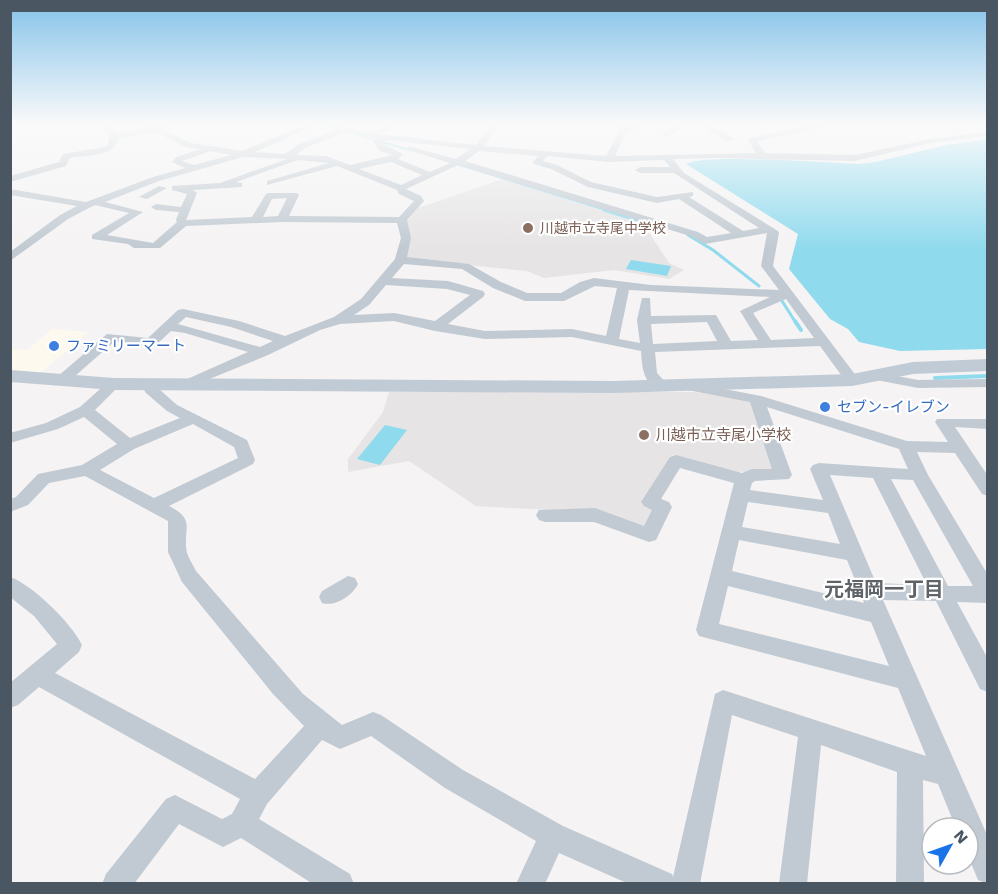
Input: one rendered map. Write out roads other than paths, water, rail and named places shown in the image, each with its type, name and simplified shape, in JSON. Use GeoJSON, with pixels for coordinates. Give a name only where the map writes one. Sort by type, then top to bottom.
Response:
{"type":"FeatureCollection","features":[{"type":"Feature","properties":{"kind":"street"},"geometry":{"type":"LineString","coordinates":[[10,179],[57,166]]}},
{"type":"Feature","properties":{"kind":"street"},"geometry":{"type":"LineString","coordinates":[[187,166],[194,168]]}},
{"type":"Feature","properties":{"kind":"street"},"geometry":{"type":"LineString","coordinates":[[10,258],[64,217],[90,203],[202,166]]}},
{"type":"Feature","properties":{"kind":"street"},"geometry":{"type":"LineString","coordinates":[[215,186],[277,166]]}},
{"type":"Feature","properties":{"kind":"street"},"geometry":{"type":"LineString","coordinates":[[270,183],[328,166]]}},
{"type":"Feature","properties":{"kind":"street"},"geometry":{"type":"LineString","coordinates":[[10,192],[138,212],[96,237],[133,241],[134,245],[156,246],[183,223],[282,219],[402,220],[420,200],[404,193],[401,188],[367,177],[344,166]]}},
{"type":"Feature","properties":{"kind":"street"},"geometry":{"type":"LineString","coordinates":[[350,168],[361,166]]}},
{"type":"Feature","properties":{"kind":"street"},"geometry":{"type":"LineString","coordinates":[[408,166],[429,175]]}},
{"type":"Feature","properties":{"kind":"street"},"geometry":{"type":"LineString","coordinates":[[401,188],[449,166]]}},
{"type":"Feature","properties":{"kind":"street"},"geometry":{"type":"LineString","coordinates":[[469,166],[694,234],[705,241],[770,230]]}},
{"type":"Feature","properties":{"kind":"street"},"geometry":{"type":"LineString","coordinates":[[553,166],[588,184],[657,200],[707,191]]}},
{"type":"Feature","properties":{"kind":"street"},"geometry":{"type":"LineString","coordinates":[[675,166],[676,170]]}},
{"type":"Feature","properties":{"kind":"street"},"geometry":{"type":"LineString","coordinates":[[640,170],[676,170],[774,233],[767,266],[852,380]]}},
{"type":"Feature","properties":{"kind":"street"},"geometry":{"type":"LineString","coordinates":[[146,183],[162,188],[239,185]]}},
{"type":"Feature","properties":{"kind":"street"},"geometry":{"type":"LineString","coordinates":[[144,197],[162,188]]}},
{"type":"Feature","properties":{"kind":"street"},"geometry":{"type":"LineString","coordinates":[[175,188],[192,193],[181,220],[183,223]]}},
{"type":"Feature","properties":{"kind":"street"},"geometry":{"type":"LineString","coordinates":[[256,220],[269,196],[294,195],[282,219]]}},
{"type":"Feature","properties":{"kind":"street"},"geometry":{"type":"LineString","coordinates":[[681,195],[741,235]]}},
{"type":"Feature","properties":{"kind":"street"},"geometry":{"type":"LineString","coordinates":[[156,207],[186,210]]}},
{"type":"Feature","properties":{"kind":"street"},"geometry":{"type":"LineString","coordinates":[[339,320],[365,302],[401,260],[406,238],[402,220]]}},
{"type":"Feature","properties":{"kind":"street"},"geometry":{"type":"LineString","coordinates":[[401,260],[465,266],[497,285],[525,297],[564,297],[594,282],[651,289],[788,294]]}},
{"type":"Feature","properties":{"kind":"street"},"geometry":{"type":"LineString","coordinates":[[385,281],[448,285],[479,294],[435,327]]}},
{"type":"Feature","properties":{"kind":"street"},"geometry":{"type":"LineString","coordinates":[[612,340],[624,285]]}},
{"type":"Feature","properties":{"kind":"street"},"geometry":{"type":"LineString","coordinates":[[767,344],[746,311],[788,294]]}},
{"type":"Feature","properties":{"kind":"street"},"geometry":{"type":"LineString","coordinates":[[646,301],[645,348],[650,374],[670,385],[756,399],[906,446],[960,447]]}},
{"type":"Feature","properties":{"kind":"street"},"geometry":{"type":"LineString","coordinates":[[62,380],[112,337],[151,342],[183,313],[234,324],[288,341]]}},
{"type":"Feature","properties":{"kind":"street"},"geometry":{"type":"LineString","coordinates":[[190,383],[315,327],[339,320],[394,317],[435,327],[485,335],[572,333],[645,348],[823,342]]}},
{"type":"Feature","properties":{"kind":"street"},"geometry":{"type":"LineString","coordinates":[[644,320],[711,318],[726,345]]}},
{"type":"Feature","properties":{"kind":"street"},"geometry":{"type":"LineString","coordinates":[[168,327],[186,329],[263,352]]}},
{"type":"Feature","properties":{"kind":"street"},"geometry":{"type":"LineString","coordinates":[[10,376],[114,384],[670,385],[852,380],[913,368],[987,365]]}},
{"type":"Feature","properties":{"kind":"street"},"geometry":{"type":"LineString","coordinates":[[876,376],[918,384],[987,383]]}},
{"type":"Feature","properties":{"kind":"street"},"geometry":{"type":"LineString","coordinates":[[10,438],[52,426],[85,410],[114,384]]}},
{"type":"Feature","properties":{"kind":"street"},"geometry":{"type":"LineString","coordinates":[[153,384],[151,390],[172,408],[241,444],[247,460],[155,505]]}},
{"type":"Feature","properties":{"kind":"street"},"geometry":{"type":"LineString","coordinates":[[756,399],[783,475],[752,475],[743,487],[707,630],[906,680]]}},
{"type":"Feature","properties":{"kind":"street"},"geometry":{"type":"LineString","coordinates":[[85,410],[128,445]]}},
{"type":"Feature","properties":{"kind":"street"},"geometry":{"type":"LineString","coordinates":[[10,506],[22,501],[45,478],[87,470],[128,445],[192,419]]}},
{"type":"Feature","properties":{"kind":"street"},"geometry":{"type":"LineString","coordinates":[[987,424],[943,422],[960,447],[981,471],[987,490]]}},
{"type":"Feature","properties":{"kind":"street"},"geometry":{"type":"LineString","coordinates":[[906,446],[919,475],[987,595]]}},
{"type":"Feature","properties":{"kind":"street"},"geometry":{"type":"LineString","coordinates":[[545,515],[550,513],[595,515],[649,535],[663,507],[650,502],[676,461],[743,487],[835,508]]}},
{"type":"Feature","properties":{"kind":"street"},"geometry":{"type":"LineString","coordinates":[[919,475],[819,469],[987,870]]}},
{"type":"Feature","properties":{"kind":"street"},"geometry":{"type":"LineString","coordinates":[[87,470],[176,517],[179,524],[177,555],[191,581],[254,652],[277,684],[319,726],[340,738],[373,723],[454,779],[553,836],[662,884]]}},
{"type":"Feature","properties":{"kind":"street"},"geometry":{"type":"LineString","coordinates":[[879,472],[987,682]]}},
{"type":"Feature","properties":{"kind":"street"},"geometry":{"type":"LineString","coordinates":[[732,532],[855,554]]}},
{"type":"Feature","properties":{"kind":"street"},"geometry":{"type":"LineString","coordinates":[[721,576],[879,615]]}},
{"type":"Feature","properties":{"kind":"street"},"geometry":{"type":"LineString","coordinates":[[329,597],[348,584]]}},
{"type":"Feature","properties":{"kind":"street"},"geometry":{"type":"LineString","coordinates":[[10,585],[41,610],[70,645],[10,698]]}},
{"type":"Feature","properties":{"kind":"street"},"geometry":{"type":"LineString","coordinates":[[870,591],[987,595]]}},
{"type":"Feature","properties":{"kind":"street"},"geometry":{"type":"LineString","coordinates":[[38,675],[258,795]]}},
{"type":"Feature","properties":{"kind":"street"},"geometry":{"type":"LineString","coordinates":[[686,884],[723,701],[910,764],[947,774]]}},
{"type":"Feature","properties":{"kind":"street"},"geometry":{"type":"LineString","coordinates":[[116,884],[175,808],[223,834],[241,823],[258,795],[319,726]]}},
{"type":"Feature","properties":{"kind":"street"},"geometry":{"type":"LineString","coordinates":[[794,884],[811,730]]}},
{"type":"Feature","properties":{"kind":"street"},"geometry":{"type":"LineString","coordinates":[[910,764],[910,884]]}},
{"type":"Feature","properties":{"kind":"street"},"geometry":{"type":"LineString","coordinates":[[241,823],[340,884]]}},
{"type":"Feature","properties":{"kind":"street"},"geometry":{"type":"LineString","coordinates":[[530,884],[553,836]]}},
{"type":"Feature","properties":{"kind":"water"},"geometry":{"type":"Polygon","coordinates":[[[689,166],[987,166],[987,349],[900,351],[859,342],[848,329],[830,319],[789,269],[798,234],[689,166]]]}},
{"type":"Feature","properties":{"kind":"water"},"geometry":{"type":"Polygon","coordinates":[[[631,260],[671,266],[667,276],[626,269],[631,260]]]}},
{"type":"Feature","properties":{"kind":"water"},"geometry":{"type":"Polygon","coordinates":[[[385,425],[407,430],[380,465],[357,459],[385,425]]]}},
{"type":"Feature","properties":{"kind":"waterway"},"geometry":{"type":"LineString","coordinates":[[462,166],[609,211]]}},
{"type":"Feature","properties":{"kind":"waterway"},"geometry":{"type":"LineString","coordinates":[[604,210],[637,220]]}},
{"type":"Feature","properties":{"kind":"waterway"},"geometry":{"type":"LineString","coordinates":[[688,235],[713,250],[759,286]]}},
{"type":"Feature","properties":{"kind":"waterway"},"geometry":{"type":"LineString","coordinates":[[782,301],[796,323]]}},
{"type":"Feature","properties":{"kind":"waterway"},"geometry":{"type":"LineString","coordinates":[[795,321],[801,330]]}},
{"type":"Feature","properties":{"kind":"waterway"},"geometry":{"type":"LineString","coordinates":[[935,378],[988,376]]}},
{"type":"Feature","properties":{"kind":"place","name":"川越市立寺尾中学校"},"geometry":{"type":"Point","coordinates":[528,228]}},
{"type":"Feature","properties":{"kind":"place","name":"ファミリーマート"},"geometry":{"type":"Point","coordinates":[54,346]}},
{"type":"Feature","properties":{"kind":"place","name":"セブン-イレブン"},"geometry":{"type":"Point","coordinates":[825,407]}},
{"type":"Feature","properties":{"kind":"place","name":"川越市立寺尾小学校"},"geometry":{"type":"Point","coordinates":[644,435]}},
{"type":"Feature","properties":{"kind":"district","name":"元福岡一丁目"},"geometry":{"type":"Point","coordinates":[884,589]}}]}
